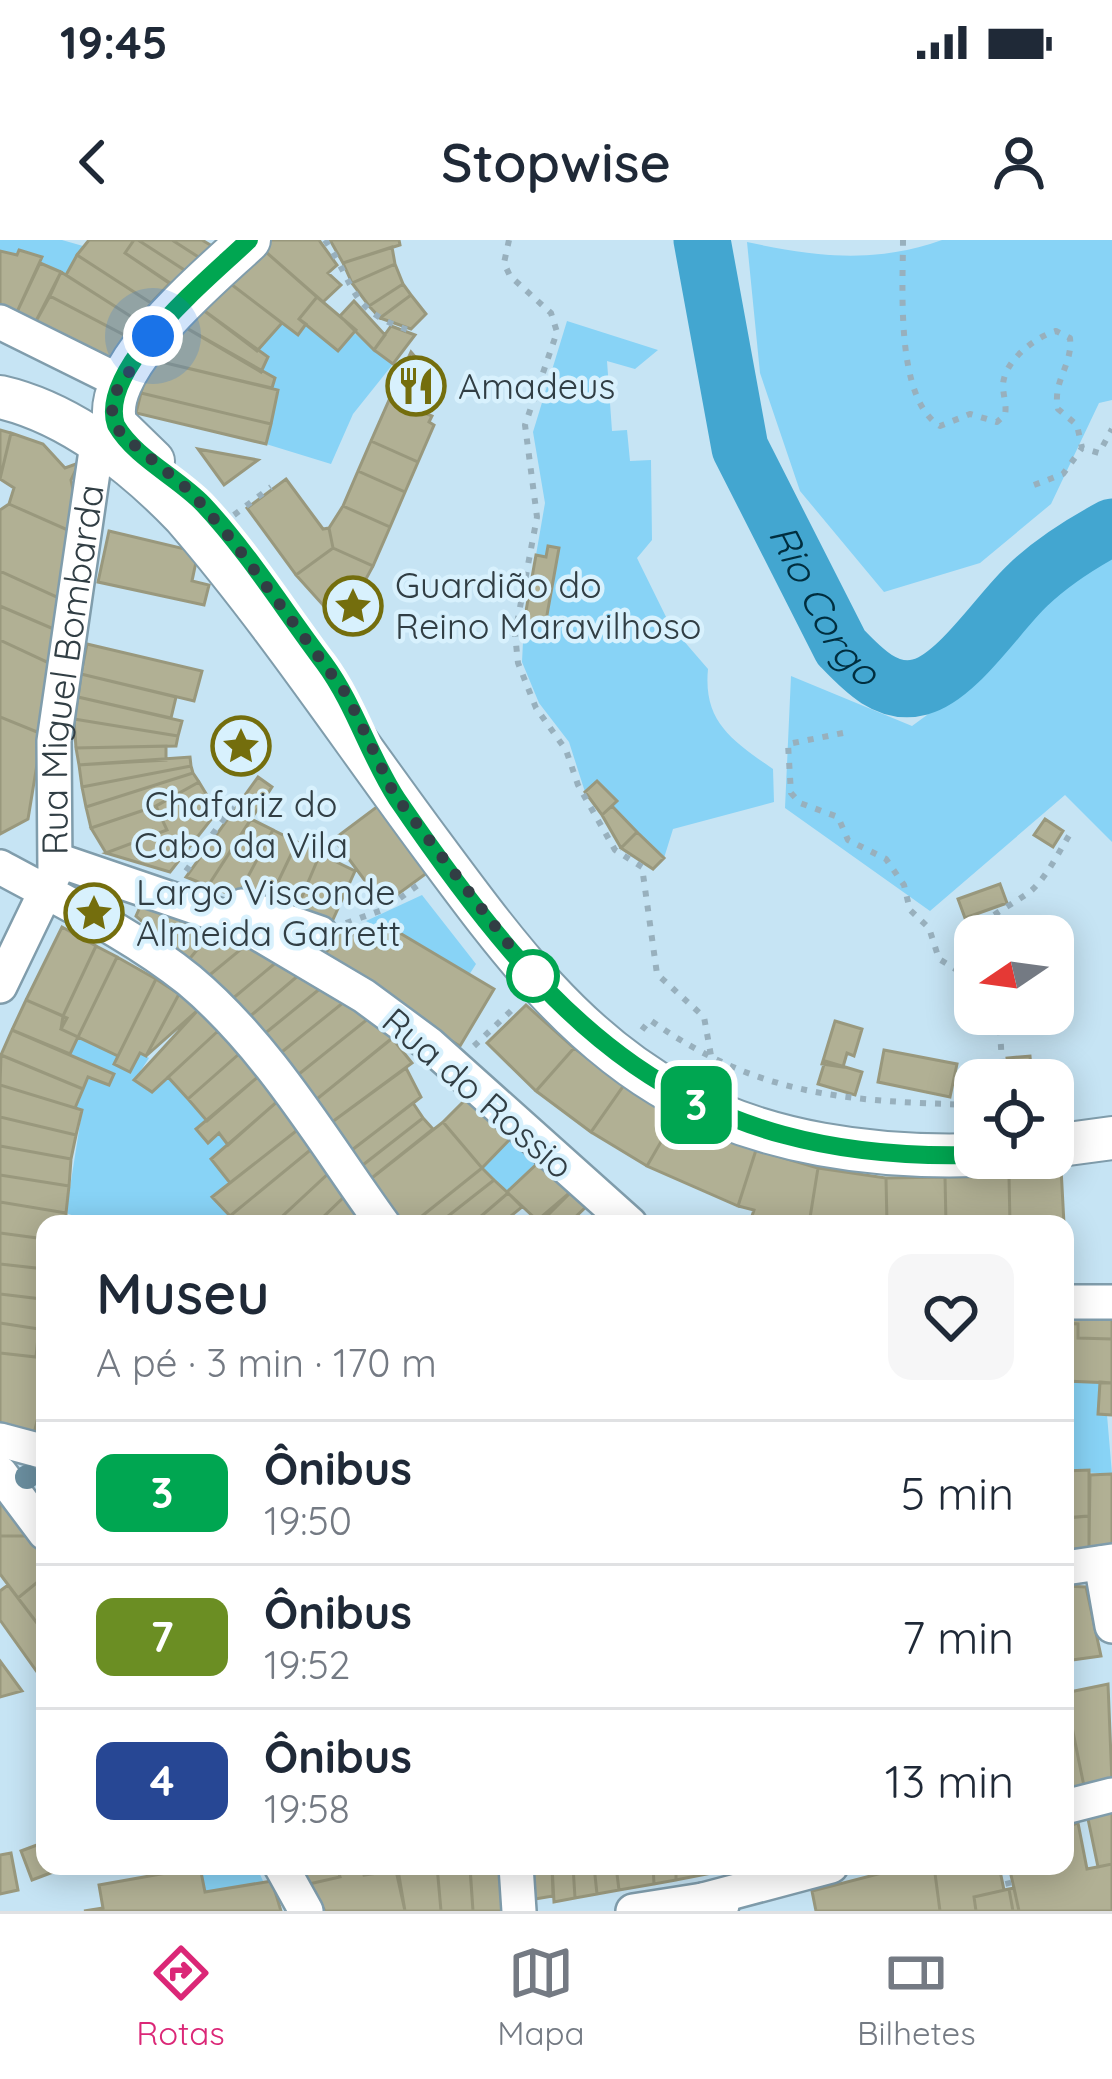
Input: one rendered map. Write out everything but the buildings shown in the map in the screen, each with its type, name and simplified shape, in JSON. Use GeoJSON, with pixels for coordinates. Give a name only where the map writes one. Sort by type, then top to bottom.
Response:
{"type":"FeatureCollection","features":[{"type":"Feature","properties":{"kind":"main road"},"geometry":{"type":"LineString","coordinates":[[55,416],[92,408],[118,387],[163,325],[249,240]]}},
{"type":"Feature","properties":{"kind":"main road"},"geometry":{"type":"LineString","coordinates":[[118,387],[112,410],[120,433],[191,492],[232,540],[347,695],[394,794]]}},
{"type":"Feature","properties":{"kind":"main road"},"geometry":{"type":"LineString","coordinates":[[0,397],[55,416],[97,444],[144,478],[196,530],[534,977],[592,1034],[660,1085],[727,1118],[876,1153],[954,1155]]}},
{"type":"Feature","properties":{"kind":"main road"},"geometry":{"type":"LineString","coordinates":[[1074,1143],[1112,1138]]}},
{"type":"Feature","properties":{"kind":"street"},"geometry":{"type":"LineString","coordinates":[[0,322],[118,387]]}},
{"type":"Feature","properties":{"kind":"street","name":"Rua Miguel Bombarda"},"geometry":{"type":"LineString","coordinates":[[0,986],[49,894],[57,852],[54,741],[97,444]]}},
{"type":"Feature","properties":{"kind":"street"},"geometry":{"type":"LineString","coordinates":[[57,852],[320,933]]}},
{"type":"Feature","properties":{"kind":"street","name":"Rua do Rossio"},"geometry":{"type":"LineString","coordinates":[[57,852],[250,927],[383,1009],[454,1065],[620,1215]]}},
{"type":"Feature","properties":{"kind":"street"},"geometry":{"type":"LineString","coordinates":[[0,868],[127,936],[212,1000],[269,1067],[376,1215]]}},
{"type":"Feature","properties":{"kind":"street"},"geometry":{"type":"LineString","coordinates":[[1074,1302],[1112,1302]]}},
{"type":"Feature","properties":{"kind":"street"},"geometry":{"type":"LineString","coordinates":[[0,1440],[36,1450]]}},
{"type":"Feature","properties":{"kind":"street"},"geometry":{"type":"LineString","coordinates":[[0,1472],[36,1521]]}},
{"type":"Feature","properties":{"kind":"street"},"geometry":{"type":"LineString","coordinates":[[1074,1567],[1107,1562],[1112,1626]]}},
{"type":"Feature","properties":{"kind":"street"},"geometry":{"type":"LineString","coordinates":[[1074,1805],[1112,1795]]}},
{"type":"Feature","properties":{"kind":"street"},"geometry":{"type":"LineString","coordinates":[[286,1875],[306,1911]]}},
{"type":"Feature","properties":{"kind":"street"},"geometry":{"type":"LineString","coordinates":[[517,1875],[519,1911]]}},
{"type":"Feature","properties":{"kind":"street"},"geometry":{"type":"LineString","coordinates":[[634,1911],[715,1905],[804,1875]]}},
{"type":"Feature","properties":{"kind":"path"},"geometry":{"type":"LineString","coordinates":[[326,240],[360,306],[375,318],[411,332]]}},
{"type":"Feature","properties":{"kind":"path"},"geometry":{"type":"LineString","coordinates":[[509,240],[504,263],[510,276],[551,313],[557,332],[525,425],[537,517],[515,634],[518,663],[536,709],[566,750],[578,784],[615,850],[642,867],[657,974],[704,1017],[712,1061]]}},
{"type":"Feature","properties":{"kind":"path"},"geometry":{"type":"LineString","coordinates":[[903,240],[911,381],[931,420],[940,426],[970,414],[997,422],[1005,415],[1003,379],[1024,349],[1048,333],[1065,332],[1072,348],[1056,398],[1063,417],[1077,425],[1082,448],[1063,475],[1034,485]]}},
{"type":"Feature","properties":{"kind":"path"},"geometry":{"type":"LineString","coordinates":[[1082,448],[1099,453],[1112,429]]}},
{"type":"Feature","properties":{"kind":"path"},"geometry":{"type":"LineString","coordinates":[[233,515],[271,487]]}},
{"type":"Feature","properties":{"kind":"path"},"geometry":{"type":"LineString","coordinates":[[843,733],[821,733],[788,744],[790,793],[800,803],[838,817],[848,840],[886,859],[904,885],[910,910],[929,928],[939,959],[954,969]]}},
{"type":"Feature","properties":{"kind":"path"},"geometry":{"type":"LineString","coordinates":[[185,872],[233,806]]}},
{"type":"Feature","properties":{"kind":"path"},"geometry":{"type":"LineString","coordinates":[[992,915],[1036,885],[1070,834]]}},
{"type":"Feature","properties":{"kind":"path"},"geometry":{"type":"LineString","coordinates":[[320,933],[385,909],[428,879]]}},
{"type":"Feature","properties":{"kind":"path"},"geometry":{"type":"LineString","coordinates":[[454,1065],[522,1000]]}},
{"type":"Feature","properties":{"kind":"path"},"geometry":{"type":"LineString","coordinates":[[642,1030],[650,1020],[712,1061],[853,1101],[954,1104]]}},
{"type":"Feature","properties":{"kind":"path"},"geometry":{"type":"LineString","coordinates":[[1006,1875],[1009,1886]]}},
{"type":"Feature","properties":{"kind":"shaded area"},"geometry":{"type":"Polygon","coordinates":[[[0,240],[62,240],[83,246],[66,275],[40,263],[41,256],[0,252],[0,240]]]}},
{"type":"Feature","properties":{"kind":"shaded area"},"geometry":{"type":"Polygon","coordinates":[[[942,240],[1112,240],[1112,400],[1099,403],[1051,504],[980,563],[884,592],[800,491],[760,373],[747,242],[845,256],[893,253],[942,240]]]}},
{"type":"Feature","properties":{"kind":"shaded area"},"geometry":{"type":"Polygon","coordinates":[[[567,321],[658,350],[635,369],[607,361],[612,431],[627,430],[630,461],[651,460],[652,540],[637,558],[670,625],[708,669],[710,703],[723,728],[773,769],[774,802],[673,829],[664,858],[612,806],[616,800],[598,781],[585,792],[569,742],[539,703],[522,662],[524,622],[544,626],[546,557],[536,555],[545,503],[533,432],[567,321]]]}},
{"type":"Feature","properties":{"kind":"shaded area"},"geometry":{"type":"Polygon","coordinates":[[[282,323],[298,335],[306,324],[338,351],[354,333],[393,364],[353,414],[331,464],[266,444],[278,390],[272,388],[275,378],[261,372],[257,351],[282,323]]]}},
{"type":"Feature","properties":{"kind":"shaded area"},"geometry":{"type":"Polygon","coordinates":[[[1112,554],[1112,842],[1065,795],[930,911],[785,808],[791,676],[912,726],[983,674],[1057,591],[1112,554]]]}},
{"type":"Feature","properties":{"kind":"shaded area"},"geometry":{"type":"Polygon","coordinates":[[[422,895],[476,964],[469,975],[388,926],[384,931],[366,921],[422,895]]]}},
{"type":"Feature","properties":{"kind":"shaded area"},"geometry":{"type":"Polygon","coordinates":[[[78,1037],[118,1056],[114,1064],[130,1072],[140,1053],[149,1058],[134,1081],[152,1092],[168,1077],[228,1145],[211,1160],[230,1183],[213,1197],[229,1215],[66,1213],[82,1111],[75,1108],[88,1077],[108,1085],[114,1074],[70,1054],[78,1037]]]}},
{"type":"Feature","properties":{"kind":"shaded area"},"geometry":{"type":"Polygon","coordinates":[[[514,1135],[541,1160],[507,1192],[482,1168],[514,1135]]]}},
{"type":"Feature","properties":{"kind":"shaded area"},"geometry":{"type":"Polygon","coordinates":[[[1074,1381],[1100,1382],[1098,1414],[1107,1415],[1112,1474],[1074,1472],[1074,1381]]]}},
{"type":"Feature","properties":{"kind":"shaded area"},"geometry":{"type":"Polygon","coordinates":[[[201,1875],[260,1875],[264,1883],[205,1892],[201,1875]]]}},
{"type":"Feature","properties":{"kind":"waterway","name":"Rio Corgo"},"geometry":{"type":"LineString","coordinates":[[702,240],[740,448],[841,647],[876,679],[908,689],[934,681],[963,658],[1037,577],[1112,527]]}},
{"type":"Feature","properties":{"kind":"bus line","name":"3"},"geometry":{"type":"LineString","coordinates":[[249,240],[143,348],[115,393],[116,425],[135,447],[191,492],[232,540],[347,695],[394,794],[520,961],[563,1008],[609,1047],[660,1085],[710,1111],[762,1129],[856,1150],[954,1155]]}},
{"type":"Feature","properties":{"kind":"place","name":"Amadeus"},"geometry":{"type":"Point","coordinates":[416,386]}},
{"type":"Feature","properties":{"kind":"place","name":"Guardião do Reino Maravilhoso"},"geometry":{"type":"Point","coordinates":[353,606]}},
{"type":"Feature","properties":{"kind":"place","name":"Chafariz do Cabo da Vila"},"geometry":{"type":"Point","coordinates":[241,746]}},
{"type":"Feature","properties":{"kind":"place","name":"Largo Visconde Almeida Garrett"},"geometry":{"type":"Point","coordinates":[94,913]}},
{"type":"Feature","properties":{"kind":"route"},"geometry":{"type":"LineString","coordinates":[[153,336],[115,393],[112,410],[120,433],[213,515],[347,695],[394,794],[533,976]]}}]}
